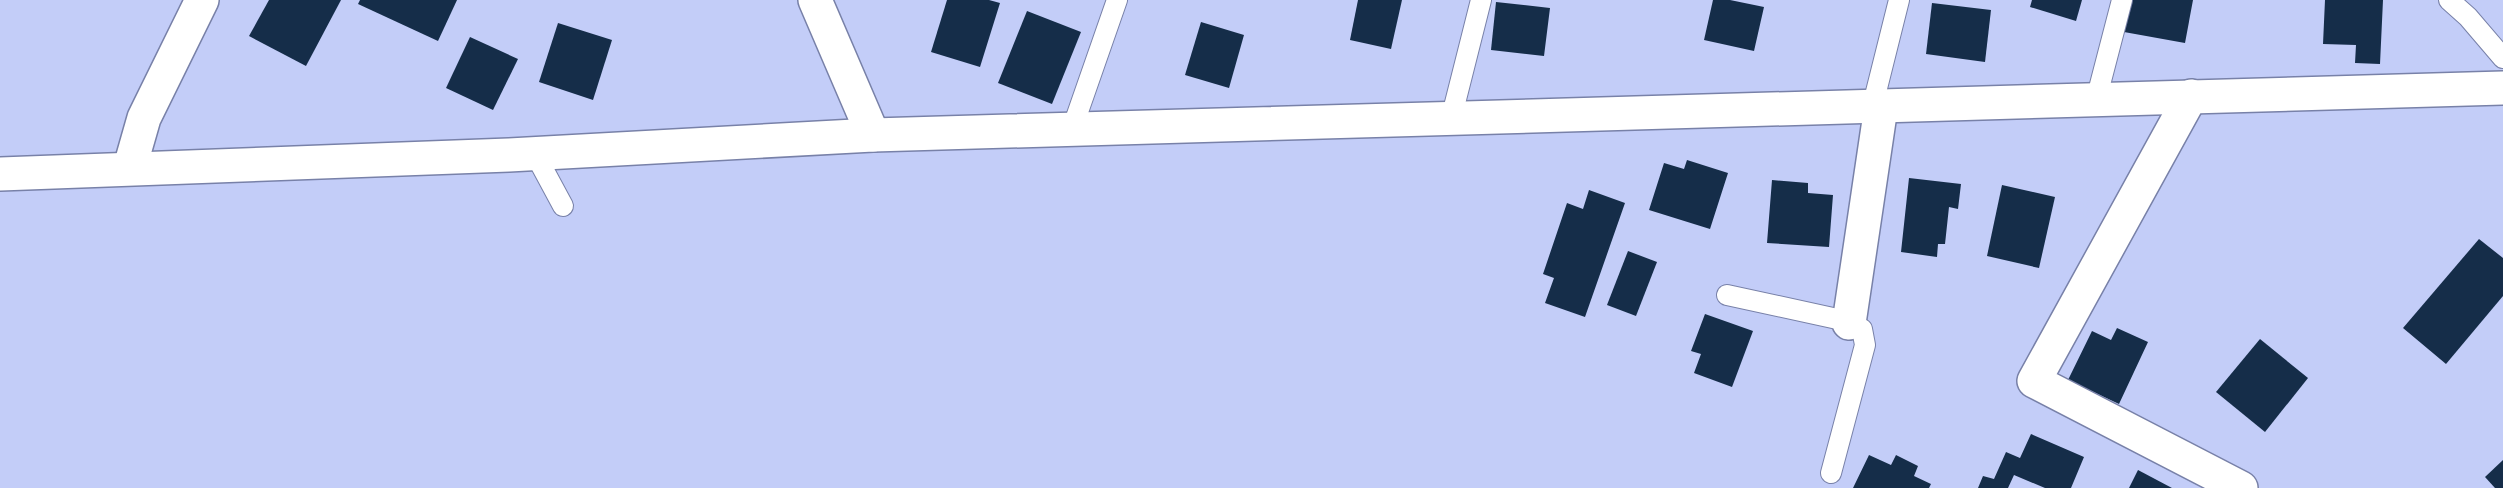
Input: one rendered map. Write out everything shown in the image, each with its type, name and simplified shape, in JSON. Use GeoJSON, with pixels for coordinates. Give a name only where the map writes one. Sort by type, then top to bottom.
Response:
{"type":"FeatureCollection","features":[{"type":"Feature","properties":{"kind":"street"},"geometry":{"type":"LineString","coordinates":[[130,168],[144,118],[202,0]]}},
{"type":"Feature","properties":{"kind":"street"},"geometry":{"type":"LineString","coordinates":[[815,0],[873,135]]}},
{"type":"Feature","properties":{"kind":"street"},"geometry":{"type":"LineString","coordinates":[[0,174],[535,154],[873,135],[1877,108],[2192,96],[2503,88]]}},
{"type":"Feature","properties":{"kind":"street"},"geometry":{"type":"LineString","coordinates":[[2192,96],[2034,381],[2241,488]]}},
{"type":"Feature","properties":{"kind":"street"},"geometry":{"type":"LineString","coordinates":[[1849,323],[1877,108]]}},
{"type":"Feature","properties":{"kind":"lane"},"geometry":{"type":"LineString","coordinates":[[1072,129],[1117,0]]}},
{"type":"Feature","properties":{"kind":"lane"},"geometry":{"type":"LineString","coordinates":[[1451,120],[1481,0]]}},
{"type":"Feature","properties":{"kind":"lane"},"geometry":{"type":"LineString","coordinates":[[1877,108],[1899,0]]}},
{"type":"Feature","properties":{"kind":"lane"},"geometry":{"type":"LineString","coordinates":[[2096,100],[2122,0]]}},
{"type":"Feature","properties":{"kind":"lane"},"geometry":{"type":"LineString","coordinates":[[2449,0],[2468,17],[2503,58]]}},
{"type":"Feature","properties":{"kind":"lane"},"geometry":{"type":"LineString","coordinates":[[535,154],[563,206]]}},
{"type":"Feature","properties":{"kind":"lane"},"geometry":{"type":"LineString","coordinates":[[1727,295],[1849,323],[1862,329],[1864,345],[1831,473]]}},
{"type":"Feature","properties":{"kind":"building"},"geometry":{"type":"Polygon","coordinates":[[[269,0],[341,0],[306,66],[249,36],[269,0]]]}},
{"type":"Feature","properties":{"kind":"building"},"geometry":{"type":"Polygon","coordinates":[[[360,0],[457,0],[438,41],[358,4],[360,0]]]}},
{"type":"Feature","properties":{"kind":"building"},"geometry":{"type":"Polygon","coordinates":[[[947,0],[989,0],[1000,3],[980,67],[931,52],[947,0]]]}},
{"type":"Feature","properties":{"kind":"building"},"geometry":{"type":"Polygon","coordinates":[[[1358,0],[1402,0],[1391,49],[1350,40],[1358,0]]]}},
{"type":"Feature","properties":{"kind":"building"},"geometry":{"type":"Polygon","coordinates":[[[1713,0],[1730,0],[1764,7],[1754,51],[1704,40],[1713,0]]]}},
{"type":"Feature","properties":{"kind":"building"},"geometry":{"type":"Polygon","coordinates":[[[2032,0],[2082,0],[2076,21],[2030,7],[2032,0]]]}},
{"type":"Feature","properties":{"kind":"building"},"geometry":{"type":"Polygon","coordinates":[[[2130,0],[2193,0],[2185,43],[2124,32],[2130,0]]]}},
{"type":"Feature","properties":{"kind":"building"},"geometry":{"type":"Polygon","coordinates":[[[2325,0],[2383,0],[2380,64],[2355,63],[2356,45],[2323,44],[2325,0]]]}},
{"type":"Feature","properties":{"kind":"building"},"geometry":{"type":"Polygon","coordinates":[[[1496,2],[1550,8],[1544,56],[1491,50],[1496,2]]]}},
{"type":"Feature","properties":{"kind":"building"},"geometry":{"type":"Polygon","coordinates":[[[1932,3],[1991,10],[1985,62],[1926,54],[1932,3]]]}},
{"type":"Feature","properties":{"kind":"building"},"geometry":{"type":"Polygon","coordinates":[[[1027,11],[1081,32],[1052,104],[998,83],[1027,11]]]}},
{"type":"Feature","properties":{"kind":"building"},"geometry":{"type":"Polygon","coordinates":[[[1201,22],[1244,35],[1229,88],[1185,75],[1201,22]]]}},
{"type":"Feature","properties":{"kind":"building"},"geometry":{"type":"Polygon","coordinates":[[[558,23],[612,40],[593,100],[539,82],[558,23]]]}},
{"type":"Feature","properties":{"kind":"building"},"geometry":{"type":"Polygon","coordinates":[[[470,37],[518,59],[493,110],[446,88],[470,37]]]}},
{"type":"Feature","properties":{"kind":"building"},"geometry":{"type":"Polygon","coordinates":[[[1687,160],[1728,173],[1710,229],[1649,210],[1664,163],[1684,169],[1687,160]]]}},
{"type":"Feature","properties":{"kind":"building"},"geometry":{"type":"Polygon","coordinates":[[[1909,178],[1961,184],[1958,209],[1949,207],[1945,244],[1938,244],[1937,257],[1901,252],[1909,178]]]}},
{"type":"Feature","properties":{"kind":"building"},"geometry":{"type":"Polygon","coordinates":[[[1772,180],[1808,183],[1808,193],[1833,195],[1829,247],[1767,243],[1772,180]]]}},
{"type":"Feature","properties":{"kind":"building"},"geometry":{"type":"Polygon","coordinates":[[[2002,185],[2055,197],[2039,268],[1987,256],[2002,185]]]}},
{"type":"Feature","properties":{"kind":"building"},"geometry":{"type":"Polygon","coordinates":[[[1589,190],[1625,203],[1585,317],[1545,303],[1554,278],[1543,274],[1567,203],[1583,209],[1589,190]]]}},
{"type":"Feature","properties":{"kind":"building"},"geometry":{"type":"Polygon","coordinates":[[[2479,239],[2503,258],[2503,296],[2446,364],[2403,328],[2479,239]]]}},
{"type":"Feature","properties":{"kind":"building"},"geometry":{"type":"Polygon","coordinates":[[[1628,251],[1657,262],[1636,316],[1607,305],[1628,251]]]}},
{"type":"Feature","properties":{"kind":"building"},"geometry":{"type":"Polygon","coordinates":[[[1705,314],[1753,331],[1732,387],[1694,373],[1701,354],[1691,351],[1705,314]]]}},
{"type":"Feature","properties":{"kind":"building"},"geometry":{"type":"Polygon","coordinates":[[[2117,328],[2148,342],[2119,404],[2068,380],[2092,331],[2111,340],[2117,328]]]}},
{"type":"Feature","properties":{"kind":"building"},"geometry":{"type":"Polygon","coordinates":[[[2260,339],[2308,378],[2265,432],[2216,392],[2260,339]]]}},
{"type":"Feature","properties":{"kind":"building"},"geometry":{"type":"Polygon","coordinates":[[[2031,434],[2084,457],[2071,488],[2045,488],[2014,475],[2008,488],[1978,488],[1983,476],[1994,479],[2006,452],[2020,458],[2031,434]]]}},
{"type":"Feature","properties":{"kind":"building"},"geometry":{"type":"Polygon","coordinates":[[[1869,455],[1891,465],[1896,455],[1918,466],[1914,476],[1931,484],[1929,488],[1853,488],[1869,455]]]}},
{"type":"Feature","properties":{"kind":"building"},"geometry":{"type":"Polygon","coordinates":[[[2503,460],[2503,488],[2495,488],[2485,477],[2503,460]]]}},
{"type":"Feature","properties":{"kind":"building"},"geometry":{"type":"Polygon","coordinates":[[[2138,470],[2172,488],[2129,488],[2138,470]]]}}]}
